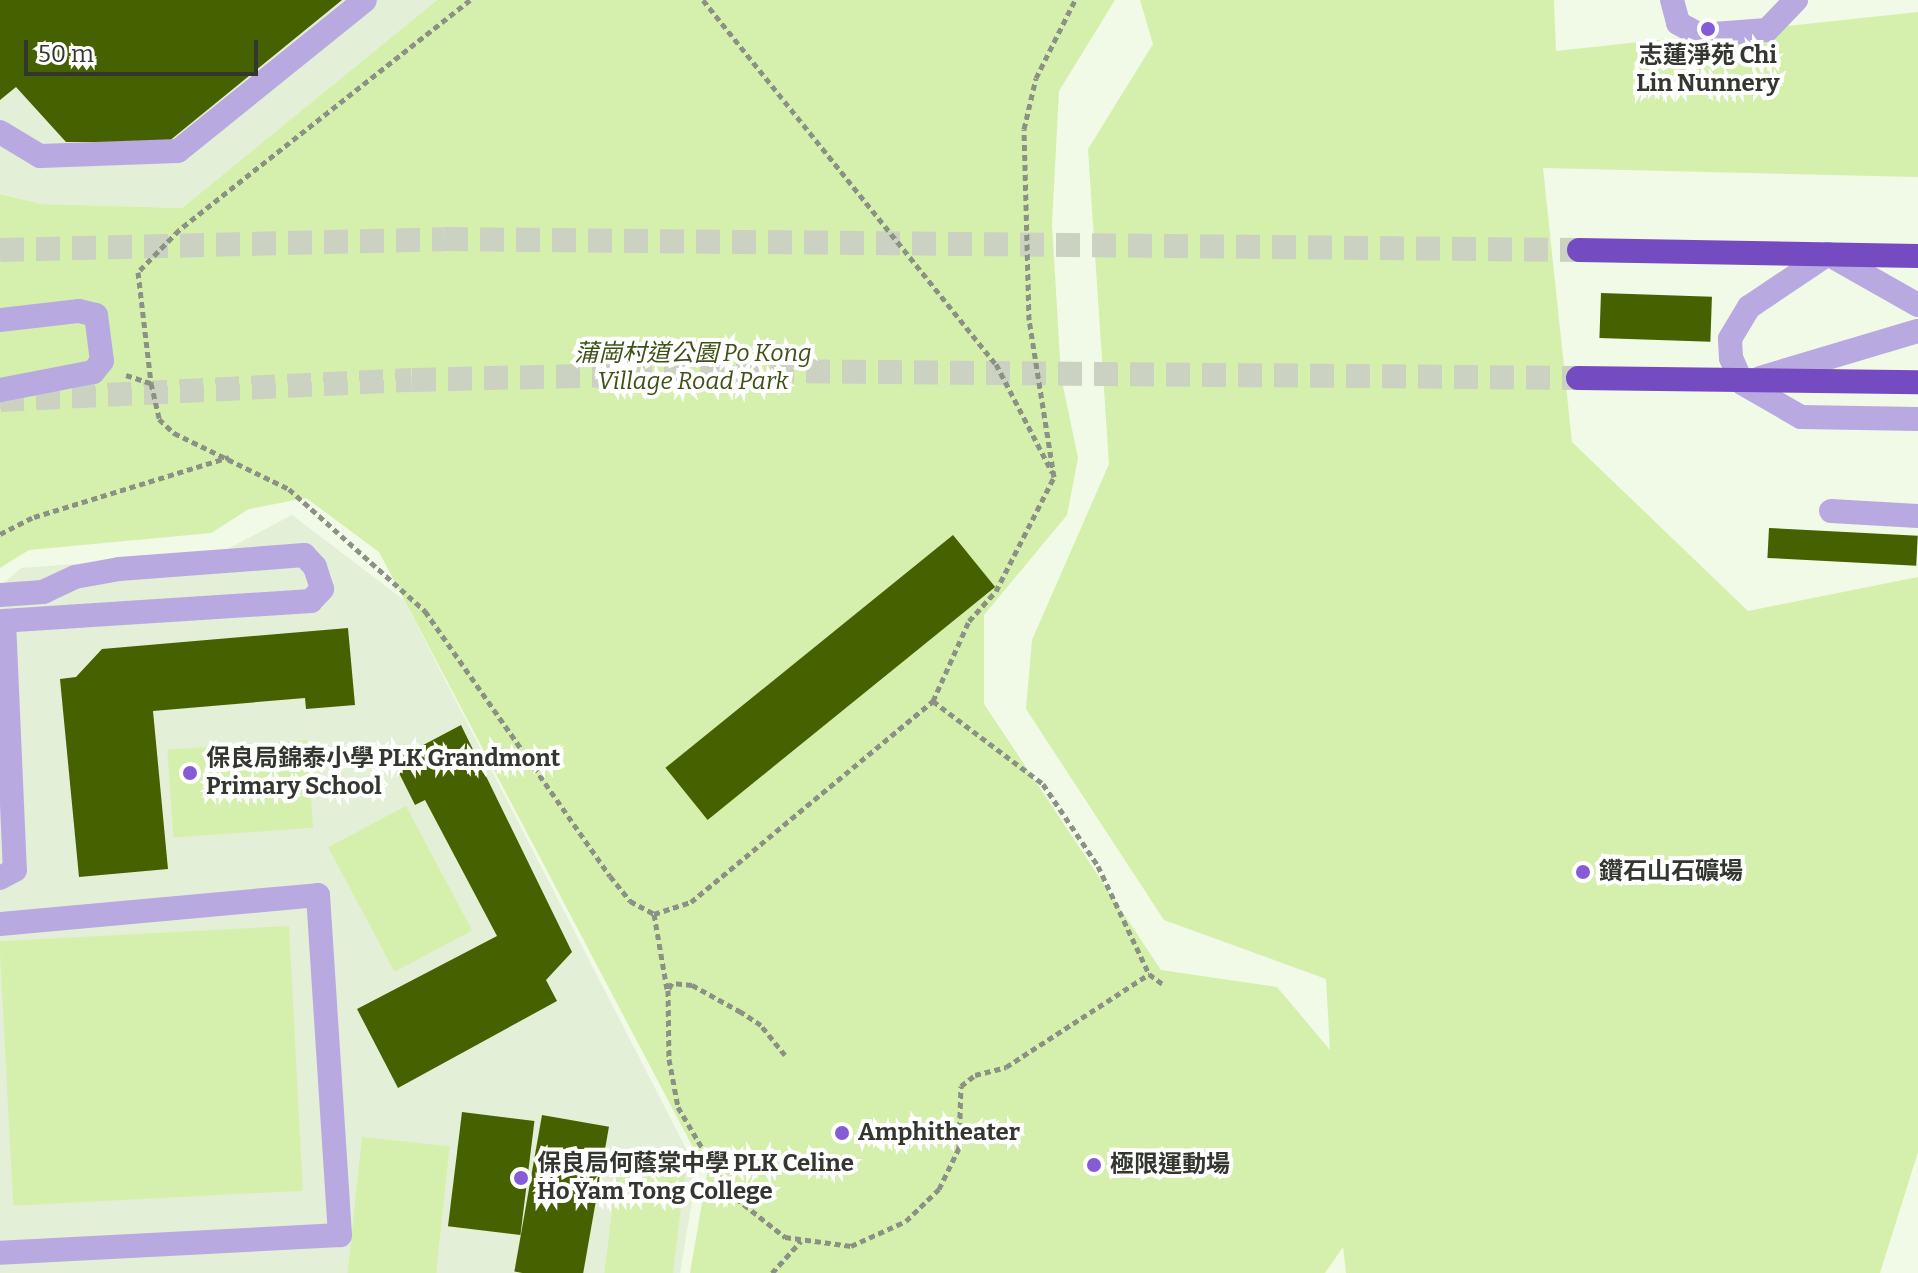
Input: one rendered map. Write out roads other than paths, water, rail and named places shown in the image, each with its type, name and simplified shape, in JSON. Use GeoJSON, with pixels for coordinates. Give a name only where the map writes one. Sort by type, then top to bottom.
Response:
{"type":"FeatureCollection","features":[{"type":"Feature","properties":{"kind":"highway"},"geometry":{"type":"LineString","coordinates":[[1579,250],[1918,256]]}},
{"type":"Feature","properties":{"kind":"highway"},"geometry":{"type":"LineString","coordinates":[[1578,378],[1742,383],[1918,382]]}},
{"type":"Feature","properties":{"kind":"lane"},"geometry":{"type":"LineString","coordinates":[[0,132],[40,156],[178,151],[365,0]]}},
{"type":"Feature","properties":{"kind":"lane"},"geometry":{"type":"LineString","coordinates":[[1672,0],[1678,23],[1700,35],[1767,30],[1796,0]]}},
{"type":"Feature","properties":{"kind":"lane"},"geometry":{"type":"LineString","coordinates":[[1918,305],[1828,254],[1779,284],[1737,321],[1730,339],[1731,358],[1742,383],[1801,417],[1918,419]]}},
{"type":"Feature","properties":{"kind":"lane"},"geometry":{"type":"LineString","coordinates":[[1892,290],[1918,290]]}},
{"type":"Feature","properties":{"kind":"lane"},"geometry":{"type":"LineString","coordinates":[[0,320],[79,311],[96,315],[102,361],[93,372],[71,379],[0,390]]}},
{"type":"Feature","properties":{"kind":"lane"},"geometry":{"type":"LineString","coordinates":[[1742,383],[1918,331]]}},
{"type":"Feature","properties":{"kind":"lane"},"geometry":{"type":"LineString","coordinates":[[1831,511],[1918,516]]}},
{"type":"Feature","properties":{"kind":"lane"},"geometry":{"type":"LineString","coordinates":[[0,595],[58,586],[119,569],[304,555],[315,567],[322,589],[311,601],[2,622],[15,870],[0,878]]}},
{"type":"Feature","properties":{"kind":"lane"},"geometry":{"type":"LineString","coordinates":[[58,586],[93,616]]}},
{"type":"Feature","properties":{"kind":"lane"},"geometry":{"type":"LineString","coordinates":[[0,924],[318,895],[340,1235],[0,1253]]}},
{"type":"Feature","properties":{"kind":"tunnel"},"geometry":{"type":"LineString","coordinates":[[0,250],[444,239],[1579,250]]}},
{"type":"Feature","properties":{"kind":"tunnel"},"geometry":{"type":"LineString","coordinates":[[0,400],[412,380],[770,371],[1578,378]]}},
{"type":"Feature","properties":{"kind":"place","name":"志蓮淨苑 Chi Lin Nunnery"},"geometry":{"type":"Point","coordinates":[1708,29]}},
{"type":"Feature","properties":{"kind":"place","name":"保良局錦泰小學 PLK Grandmont Primary School"},"geometry":{"type":"Point","coordinates":[190,773]}},
{"type":"Feature","properties":{"kind":"place","name":"鑽石山石礦場"},"geometry":{"type":"Point","coordinates":[1583,872]}},
{"type":"Feature","properties":{"kind":"place","name":"Amphitheater"},"geometry":{"type":"Point","coordinates":[842,1133]}},
{"type":"Feature","properties":{"kind":"place","name":"極限運動場"},"geometry":{"type":"Point","coordinates":[1094,1165]}},
{"type":"Feature","properties":{"kind":"place","name":"保良局何蔭棠中學 PLK Celine Ho Yam Tong College"},"geometry":{"type":"Point","coordinates":[521,1178]}},
{"type":"Feature","properties":{"kind":"park label","name":"蒲崗村道公園 Po Kong Village Road Park"},"geometry":{"type":"Point","coordinates":[693,368]}}]}
